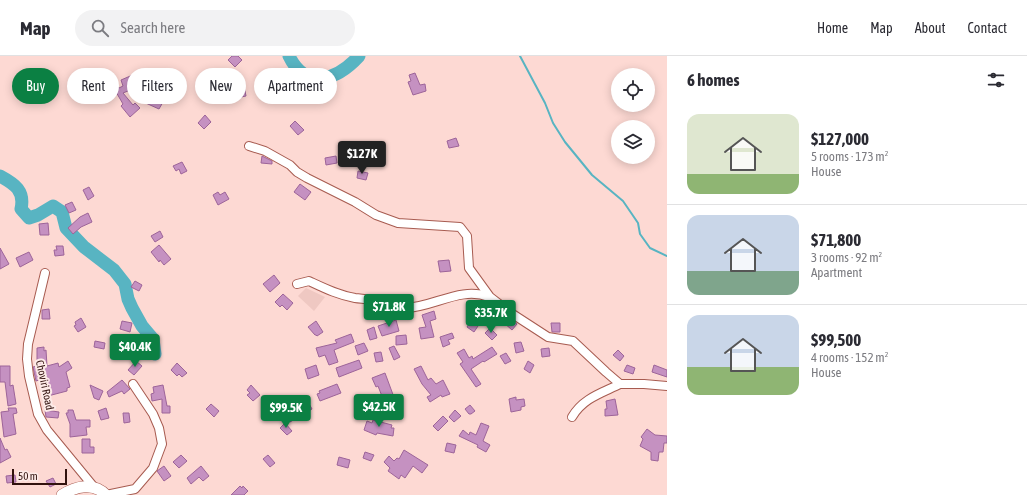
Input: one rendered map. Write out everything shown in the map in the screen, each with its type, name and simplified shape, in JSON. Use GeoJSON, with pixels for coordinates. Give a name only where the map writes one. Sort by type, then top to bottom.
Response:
{"type":"FeatureCollection","features":[{"type":"Feature","properties":{"kind":"street"},"geometry":{"type":"LineString","coordinates":[[249,146],[264,151],[290,165],[307,178],[355,202],[376,215],[398,223],[460,227],[467,236],[469,268],[490,297],[510,313],[548,337],[573,341],[620,384]]}},
{"type":"Feature","properties":{"kind":"street","name":"Choviri Road"},"geometry":{"type":"LineString","coordinates":[[45,273],[28,344],[27,359],[29,376],[38,414],[47,430],[93,486]]}},
{"type":"Feature","properties":{"kind":"street"},"geometry":{"type":"LineString","coordinates":[[297,284],[309,281],[335,293],[355,298],[375,300],[397,308],[420,306],[470,293],[480,293],[490,297]]}},
{"type":"Feature","properties":{"kind":"street"},"geometry":{"type":"LineString","coordinates":[[62,495],[66,492],[93,486],[100,489],[106,495],[135,489],[153,468],[162,444],[159,428],[153,414],[133,384]]}},
{"type":"Feature","properties":{"kind":"street"},"geometry":{"type":"LineString","coordinates":[[572,417],[578,407],[589,399],[620,384],[667,386]]}},
{"type":"Feature","properties":{"kind":"shaded area"},"geometry":{"type":"Polygon","coordinates":[[[306,288],[325,297],[314,311],[298,296],[306,288]]]}},
{"type":"Feature","properties":{"kind":"building"},"geometry":{"type":"Polygon","coordinates":[[[232,56],[238,56],[242,60],[235,67],[228,60],[232,56]]]}},
{"type":"Feature","properties":{"kind":"building"},"geometry":{"type":"Polygon","coordinates":[[[415,73],[420,85],[425,84],[426,91],[413,95],[408,82],[411,81],[409,75],[415,73]]]}},
{"type":"Feature","properties":{"kind":"building"},"geometry":{"type":"Polygon","coordinates":[[[127,77],[127,91],[123,93],[127,98],[127,104],[136,104],[140,108],[130,117],[121,106],[123,104],[119,97],[119,88],[123,86],[121,80],[127,77]]]}},
{"type":"Feature","properties":{"kind":"building"},"geometry":{"type":"Polygon","coordinates":[[[148,104],[162,104],[159,109],[148,104]]]}},
{"type":"Feature","properties":{"kind":"building"},"geometry":{"type":"Polygon","coordinates":[[[205,115],[211,122],[204,129],[198,123],[205,115]]]}},
{"type":"Feature","properties":{"kind":"building"},"geometry":{"type":"Polygon","coordinates":[[[295,121],[304,130],[298,135],[290,126],[295,121]]]}},
{"type":"Feature","properties":{"kind":"building"},"geometry":{"type":"Polygon","coordinates":[[[456,138],[459,146],[449,148],[447,141],[456,138]]]}},
{"type":"Feature","properties":{"kind":"building"},"geometry":{"type":"Polygon","coordinates":[[[262,156],[272,161],[272,164],[261,163],[262,156]]]}},
{"type":"Feature","properties":{"kind":"building"},"geometry":{"type":"Polygon","coordinates":[[[336,156],[337,163],[326,165],[325,158],[336,156]]]}},
{"type":"Feature","properties":{"kind":"building"},"geometry":{"type":"Polygon","coordinates":[[[182,162],[187,171],[181,174],[179,169],[176,171],[173,166],[182,162]]]}},
{"type":"Feature","properties":{"kind":"building"},"geometry":{"type":"Polygon","coordinates":[[[358,171],[368,173],[366,180],[357,178],[358,171]]]}},
{"type":"Feature","properties":{"kind":"building"},"geometry":{"type":"Polygon","coordinates":[[[300,184],[311,192],[305,200],[294,192],[300,184]]]}},
{"type":"Feature","properties":{"kind":"building"},"geometry":{"type":"Polygon","coordinates":[[[89,187],[94,196],[88,200],[83,190],[89,187]]]}},
{"type":"Feature","properties":{"kind":"building"},"geometry":{"type":"Polygon","coordinates":[[[218,192],[220,195],[225,192],[229,199],[218,205],[213,195],[218,192]]]}},
{"type":"Feature","properties":{"kind":"building"},"geometry":{"type":"Polygon","coordinates":[[[72,202],[76,210],[69,213],[65,205],[72,202]]]}},
{"type":"Feature","properties":{"kind":"building"},"geometry":{"type":"Polygon","coordinates":[[[88,213],[92,222],[81,227],[73,234],[68,228],[80,217],[88,213]]]}},
{"type":"Feature","properties":{"kind":"building"},"geometry":{"type":"Polygon","coordinates":[[[48,223],[49,235],[40,235],[39,224],[48,223]]]}},
{"type":"Feature","properties":{"kind":"building"},"geometry":{"type":"Polygon","coordinates":[[[160,231],[163,237],[155,242],[151,236],[160,231]]]}},
{"type":"Feature","properties":{"kind":"building"},"geometry":{"type":"Polygon","coordinates":[[[159,245],[171,259],[164,265],[160,260],[159,262],[151,252],[159,245]]]}},
{"type":"Feature","properties":{"kind":"building"},"geometry":{"type":"Polygon","coordinates":[[[56,246],[63,246],[64,255],[55,256],[54,250],[57,250],[56,246]]]}},
{"type":"Feature","properties":{"kind":"building"},"geometry":{"type":"Polygon","coordinates":[[[0,248],[9,264],[0,269],[0,248]]]}},
{"type":"Feature","properties":{"kind":"building"},"geometry":{"type":"Polygon","coordinates":[[[29,252],[33,260],[20,267],[16,258],[29,252]]]}},
{"type":"Feature","properties":{"kind":"building"},"geometry":{"type":"Polygon","coordinates":[[[449,260],[451,271],[440,272],[438,261],[449,260]]]}},
{"type":"Feature","properties":{"kind":"building"},"geometry":{"type":"Polygon","coordinates":[[[274,275],[280,283],[270,292],[263,284],[274,275]]]}},
{"type":"Feature","properties":{"kind":"building"},"geometry":{"type":"Polygon","coordinates":[[[135,281],[142,285],[139,291],[131,287],[135,281]]]}},
{"type":"Feature","properties":{"kind":"building"},"geometry":{"type":"Polygon","coordinates":[[[283,294],[293,303],[287,310],[282,305],[280,307],[275,302],[283,294]]]}},
{"type":"Feature","properties":{"kind":"building"},"geometry":{"type":"Polygon","coordinates":[[[474,302],[488,311],[474,332],[467,327],[474,317],[472,316],[474,314],[469,311],[474,302]]]}},
{"type":"Feature","properties":{"kind":"building"},"geometry":{"type":"Polygon","coordinates":[[[49,309],[50,319],[42,319],[42,310],[49,309]]]}},
{"type":"Feature","properties":{"kind":"building"},"geometry":{"type":"Polygon","coordinates":[[[434,311],[436,319],[430,321],[434,337],[421,339],[419,328],[426,327],[422,315],[434,311]]]}},
{"type":"Feature","properties":{"kind":"building"},"geometry":{"type":"Polygon","coordinates":[[[507,317],[517,324],[512,330],[503,322],[507,317]]]}},
{"type":"Feature","properties":{"kind":"building"},"geometry":{"type":"Polygon","coordinates":[[[81,318],[86,327],[78,332],[74,326],[76,325],[75,322],[81,318]]]}},
{"type":"Feature","properties":{"kind":"building"},"geometry":{"type":"Polygon","coordinates":[[[396,320],[399,331],[382,336],[378,326],[396,320]]]}},
{"type":"Feature","properties":{"kind":"building"},"geometry":{"type":"Polygon","coordinates":[[[122,321],[132,323],[130,332],[120,329],[122,321]]]}},
{"type":"Feature","properties":{"kind":"building"},"geometry":{"type":"Polygon","coordinates":[[[316,321],[323,332],[317,336],[308,327],[316,321]]]}},
{"type":"Feature","properties":{"kind":"building"},"geometry":{"type":"Polygon","coordinates":[[[551,323],[560,323],[560,332],[552,332],[551,323]]]}},
{"type":"Feature","properties":{"kind":"building"},"geometry":{"type":"Polygon","coordinates":[[[374,327],[377,338],[370,340],[367,330],[374,327]]]}},
{"type":"Feature","properties":{"kind":"building"},"geometry":{"type":"Polygon","coordinates":[[[490,328],[497,335],[492,340],[485,333],[490,328]]]}},
{"type":"Feature","properties":{"kind":"building"},"geometry":{"type":"Polygon","coordinates":[[[452,333],[454,338],[448,340],[450,344],[443,347],[440,337],[452,333]]]}},
{"type":"Feature","properties":{"kind":"building"},"geometry":{"type":"Polygon","coordinates":[[[351,334],[354,342],[334,350],[338,362],[329,365],[325,355],[319,357],[316,348],[337,343],[335,340],[351,334]]]}},
{"type":"Feature","properties":{"kind":"building"},"geometry":{"type":"Polygon","coordinates":[[[406,335],[407,344],[396,345],[396,336],[406,335]]]}},
{"type":"Feature","properties":{"kind":"building"},"geometry":{"type":"Polygon","coordinates":[[[95,341],[105,343],[104,349],[94,347],[95,341]]]}},
{"type":"Feature","properties":{"kind":"building"},"geometry":{"type":"Polygon","coordinates":[[[521,342],[524,351],[516,353],[514,343],[521,342]]]}},
{"type":"Feature","properties":{"kind":"building"},"geometry":{"type":"Polygon","coordinates":[[[364,343],[368,351],[358,355],[355,346],[364,343]]]}},
{"type":"Feature","properties":{"kind":"building"},"geometry":{"type":"Polygon","coordinates":[[[394,346],[400,357],[394,360],[389,348],[394,346]]]}},
{"type":"Feature","properties":{"kind":"building"},"geometry":{"type":"Polygon","coordinates":[[[44,347],[44,351],[46,350],[47,366],[58,363],[59,367],[68,361],[72,368],[66,372],[70,387],[67,388],[67,391],[44,397],[39,380],[36,381],[33,367],[37,366],[37,348],[44,347]]]}},
{"type":"Feature","properties":{"kind":"building"},"geometry":{"type":"Polygon","coordinates":[[[492,347],[497,354],[471,369],[481,384],[476,387],[460,364],[463,362],[457,353],[464,349],[469,358],[472,356],[473,359],[492,347]]]}},
{"type":"Feature","properties":{"kind":"building"},"geometry":{"type":"Polygon","coordinates":[[[118,348],[126,351],[123,358],[115,355],[118,348]]]}},
{"type":"Feature","properties":{"kind":"building"},"geometry":{"type":"Polygon","coordinates":[[[549,348],[550,356],[542,357],[541,349],[549,348]]]}},
{"type":"Feature","properties":{"kind":"building"},"geometry":{"type":"Polygon","coordinates":[[[618,350],[624,356],[620,361],[613,355],[618,350]]]}},
{"type":"Feature","properties":{"kind":"building"},"geometry":{"type":"Polygon","coordinates":[[[381,352],[383,361],[376,362],[374,353],[381,352]]]}},
{"type":"Feature","properties":{"kind":"building"},"geometry":{"type":"Polygon","coordinates":[[[506,353],[511,361],[505,364],[500,356],[506,353]]]}},
{"type":"Feature","properties":{"kind":"building"},"geometry":{"type":"Polygon","coordinates":[[[359,360],[362,368],[339,377],[336,368],[359,360]]]}},
{"type":"Feature","properties":{"kind":"building"},"geometry":{"type":"Polygon","coordinates":[[[136,361],[142,366],[134,375],[128,370],[136,361]]]}},
{"type":"Feature","properties":{"kind":"building"},"geometry":{"type":"Polygon","coordinates":[[[528,361],[534,365],[530,373],[524,369],[528,361]]]}},
{"type":"Feature","properties":{"kind":"building"},"geometry":{"type":"Polygon","coordinates":[[[177,363],[187,373],[182,377],[179,374],[177,376],[171,370],[177,363]]]}},
{"type":"Feature","properties":{"kind":"building"},"geometry":{"type":"Polygon","coordinates":[[[316,365],[319,375],[308,379],[305,369],[316,365]]]}},
{"type":"Feature","properties":{"kind":"building"},"geometry":{"type":"Polygon","coordinates":[[[627,365],[635,368],[633,374],[624,371],[627,365]]]}},
{"type":"Feature","properties":{"kind":"building"},"geometry":{"type":"Polygon","coordinates":[[[654,365],[667,370],[667,377],[652,372],[654,365]]]}},
{"type":"Feature","properties":{"kind":"building"},"geometry":{"type":"Polygon","coordinates":[[[0,366],[10,366],[10,386],[13,385],[16,404],[8,406],[5,382],[0,382],[0,366]]]}},
{"type":"Feature","properties":{"kind":"building"},"geometry":{"type":"Polygon","coordinates":[[[421,366],[428,380],[431,378],[436,384],[443,380],[450,394],[442,397],[441,395],[430,402],[427,397],[431,395],[422,384],[414,369],[421,366]]]}},
{"type":"Feature","properties":{"kind":"building"},"geometry":{"type":"Polygon","coordinates":[[[385,373],[395,400],[385,404],[378,386],[376,387],[372,378],[385,373]]]}},
{"type":"Feature","properties":{"kind":"building"},"geometry":{"type":"Polygon","coordinates":[[[122,380],[130,389],[124,394],[122,391],[109,397],[107,392],[122,380]]]}},
{"type":"Feature","properties":{"kind":"building"},"geometry":{"type":"Polygon","coordinates":[[[337,384],[341,393],[320,401],[317,394],[320,393],[319,391],[337,384]]]}},
{"type":"Feature","properties":{"kind":"building"},"geometry":{"type":"Polygon","coordinates":[[[90,385],[103,391],[99,400],[94,398],[90,385]]]}},
{"type":"Feature","properties":{"kind":"building"},"geometry":{"type":"Polygon","coordinates":[[[163,385],[167,406],[170,406],[170,413],[162,413],[162,399],[152,401],[151,394],[154,393],[153,387],[163,385]]]}},
{"type":"Feature","properties":{"kind":"building"},"geometry":{"type":"Polygon","coordinates":[[[251,385],[260,395],[253,401],[247,395],[250,393],[247,390],[251,385]]]}},
{"type":"Feature","properties":{"kind":"building"},"geometry":{"type":"Polygon","coordinates":[[[516,397],[516,400],[524,399],[525,406],[521,407],[521,410],[511,412],[509,399],[516,397]]]}},
{"type":"Feature","properties":{"kind":"building"},"geometry":{"type":"Polygon","coordinates":[[[615,399],[618,415],[605,416],[605,409],[607,409],[606,401],[615,399]]]}},
{"type":"Feature","properties":{"kind":"building"},"geometry":{"type":"Polygon","coordinates":[[[307,400],[312,409],[290,422],[285,413],[307,400]]]}},
{"type":"Feature","properties":{"kind":"building"},"geometry":{"type":"Polygon","coordinates":[[[211,404],[219,411],[214,417],[206,409],[211,404]]]}},
{"type":"Feature","properties":{"kind":"building"},"geometry":{"type":"Polygon","coordinates":[[[470,405],[475,411],[469,414],[465,409],[470,405]]]}},
{"type":"Feature","properties":{"kind":"building"},"geometry":{"type":"Polygon","coordinates":[[[8,408],[16,408],[17,413],[13,414],[16,434],[4,437],[1,412],[9,411],[8,408]]]}},
{"type":"Feature","properties":{"kind":"building"},"geometry":{"type":"Polygon","coordinates":[[[106,408],[109,418],[101,420],[98,411],[106,408]]]}},
{"type":"Feature","properties":{"kind":"building"},"geometry":{"type":"Polygon","coordinates":[[[45,410],[59,412],[58,418],[46,417],[45,410]]]}},
{"type":"Feature","properties":{"kind":"building"},"geometry":{"type":"Polygon","coordinates":[[[68,410],[73,410],[76,420],[90,420],[90,427],[86,427],[87,435],[70,437],[70,424],[66,413],[68,413],[68,410]]]}},
{"type":"Feature","properties":{"kind":"building"},"geometry":{"type":"Polygon","coordinates":[[[455,410],[461,416],[454,422],[449,417],[455,410]]]}},
{"type":"Feature","properties":{"kind":"building"},"geometry":{"type":"Polygon","coordinates":[[[123,413],[129,413],[130,422],[124,423],[123,413]]]}},
{"type":"Feature","properties":{"kind":"building"},"geometry":{"type":"Polygon","coordinates":[[[443,416],[448,421],[438,431],[433,426],[443,416]]]}},
{"type":"Feature","properties":{"kind":"building"},"geometry":{"type":"Polygon","coordinates":[[[373,420],[392,425],[391,428],[394,428],[393,436],[377,433],[376,435],[364,430],[367,421],[372,423],[373,420]]]}},
{"type":"Feature","properties":{"kind":"building"},"geometry":{"type":"Polygon","coordinates":[[[285,423],[292,431],[287,435],[280,428],[285,423]]]}},
{"type":"Feature","properties":{"kind":"building"},"geometry":{"type":"Polygon","coordinates":[[[481,423],[489,426],[483,441],[490,445],[486,452],[477,447],[478,445],[459,436],[463,430],[469,435],[470,432],[476,435],[481,423]]]}},
{"type":"Feature","properties":{"kind":"building"},"geometry":{"type":"Polygon","coordinates":[[[647,429],[655,435],[667,436],[667,443],[664,443],[663,452],[659,452],[658,461],[651,460],[651,452],[640,446],[643,439],[641,437],[647,429]]]}},
{"type":"Feature","properties":{"kind":"building"},"geometry":{"type":"Polygon","coordinates":[[[0,438],[5,450],[7,449],[11,457],[0,463],[0,438]]]}},
{"type":"Feature","properties":{"kind":"building"},"geometry":{"type":"Polygon","coordinates":[[[82,439],[90,439],[90,447],[94,447],[94,453],[82,453],[82,439]]]}},
{"type":"Feature","properties":{"kind":"building"},"geometry":{"type":"Polygon","coordinates":[[[447,443],[456,445],[454,453],[445,451],[447,443]]]}},
{"type":"Feature","properties":{"kind":"building"},"geometry":{"type":"Polygon","coordinates":[[[404,450],[428,465],[422,473],[413,466],[405,478],[401,475],[399,479],[388,471],[390,468],[384,462],[389,456],[394,461],[397,458],[399,459],[404,450]]]}},
{"type":"Feature","properties":{"kind":"building"},"geometry":{"type":"Polygon","coordinates":[[[365,452],[374,455],[371,461],[363,458],[365,452]]]}},
{"type":"Feature","properties":{"kind":"building"},"geometry":{"type":"Polygon","coordinates":[[[181,455],[187,461],[179,468],[173,462],[181,455]]]}},
{"type":"Feature","properties":{"kind":"building"},"geometry":{"type":"Polygon","coordinates":[[[268,455],[275,463],[270,467],[263,459],[268,455]]]}},
{"type":"Feature","properties":{"kind":"building"},"geometry":{"type":"Polygon","coordinates":[[[339,457],[350,460],[348,468],[337,465],[339,457]]]}},
{"type":"Feature","properties":{"kind":"building"},"geometry":{"type":"Polygon","coordinates":[[[164,466],[171,476],[164,481],[157,471],[164,466]]]}},
{"type":"Feature","properties":{"kind":"building"},"geometry":{"type":"Polygon","coordinates":[[[201,466],[209,476],[203,481],[199,477],[191,484],[187,478],[201,466]]]}},
{"type":"Feature","properties":{"kind":"building"},"geometry":{"type":"Polygon","coordinates":[[[15,475],[16,482],[7,483],[6,476],[15,475]]]}},
{"type":"Feature","properties":{"kind":"building"},"geometry":{"type":"Polygon","coordinates":[[[53,478],[56,484],[50,487],[46,481],[53,478]]]}},
{"type":"Feature","properties":{"kind":"building"},"geometry":{"type":"Polygon","coordinates":[[[240,486],[242,488],[243,486],[248,491],[244,495],[231,495],[240,486]]]}},
{"type":"Feature","properties":{"kind":"waterway"},"geometry":{"type":"LineString","coordinates":[[289,56],[296,67],[304,74],[313,78],[332,76],[341,71],[359,56]]}},
{"type":"Feature","properties":{"kind":"waterway"},"geometry":{"type":"LineString","coordinates":[[520,56],[545,103],[553,123],[565,142],[592,175],[623,201],[638,223],[640,234],[650,248],[667,256]]}},
{"type":"Feature","properties":{"kind":"waterway"},"geometry":{"type":"LineString","coordinates":[[0,176],[18,189],[22,197],[21,209],[29,218],[38,215],[53,206],[62,212],[66,228],[84,247],[114,270],[125,284],[128,299],[142,326],[153,339],[155,354]]}}]}
